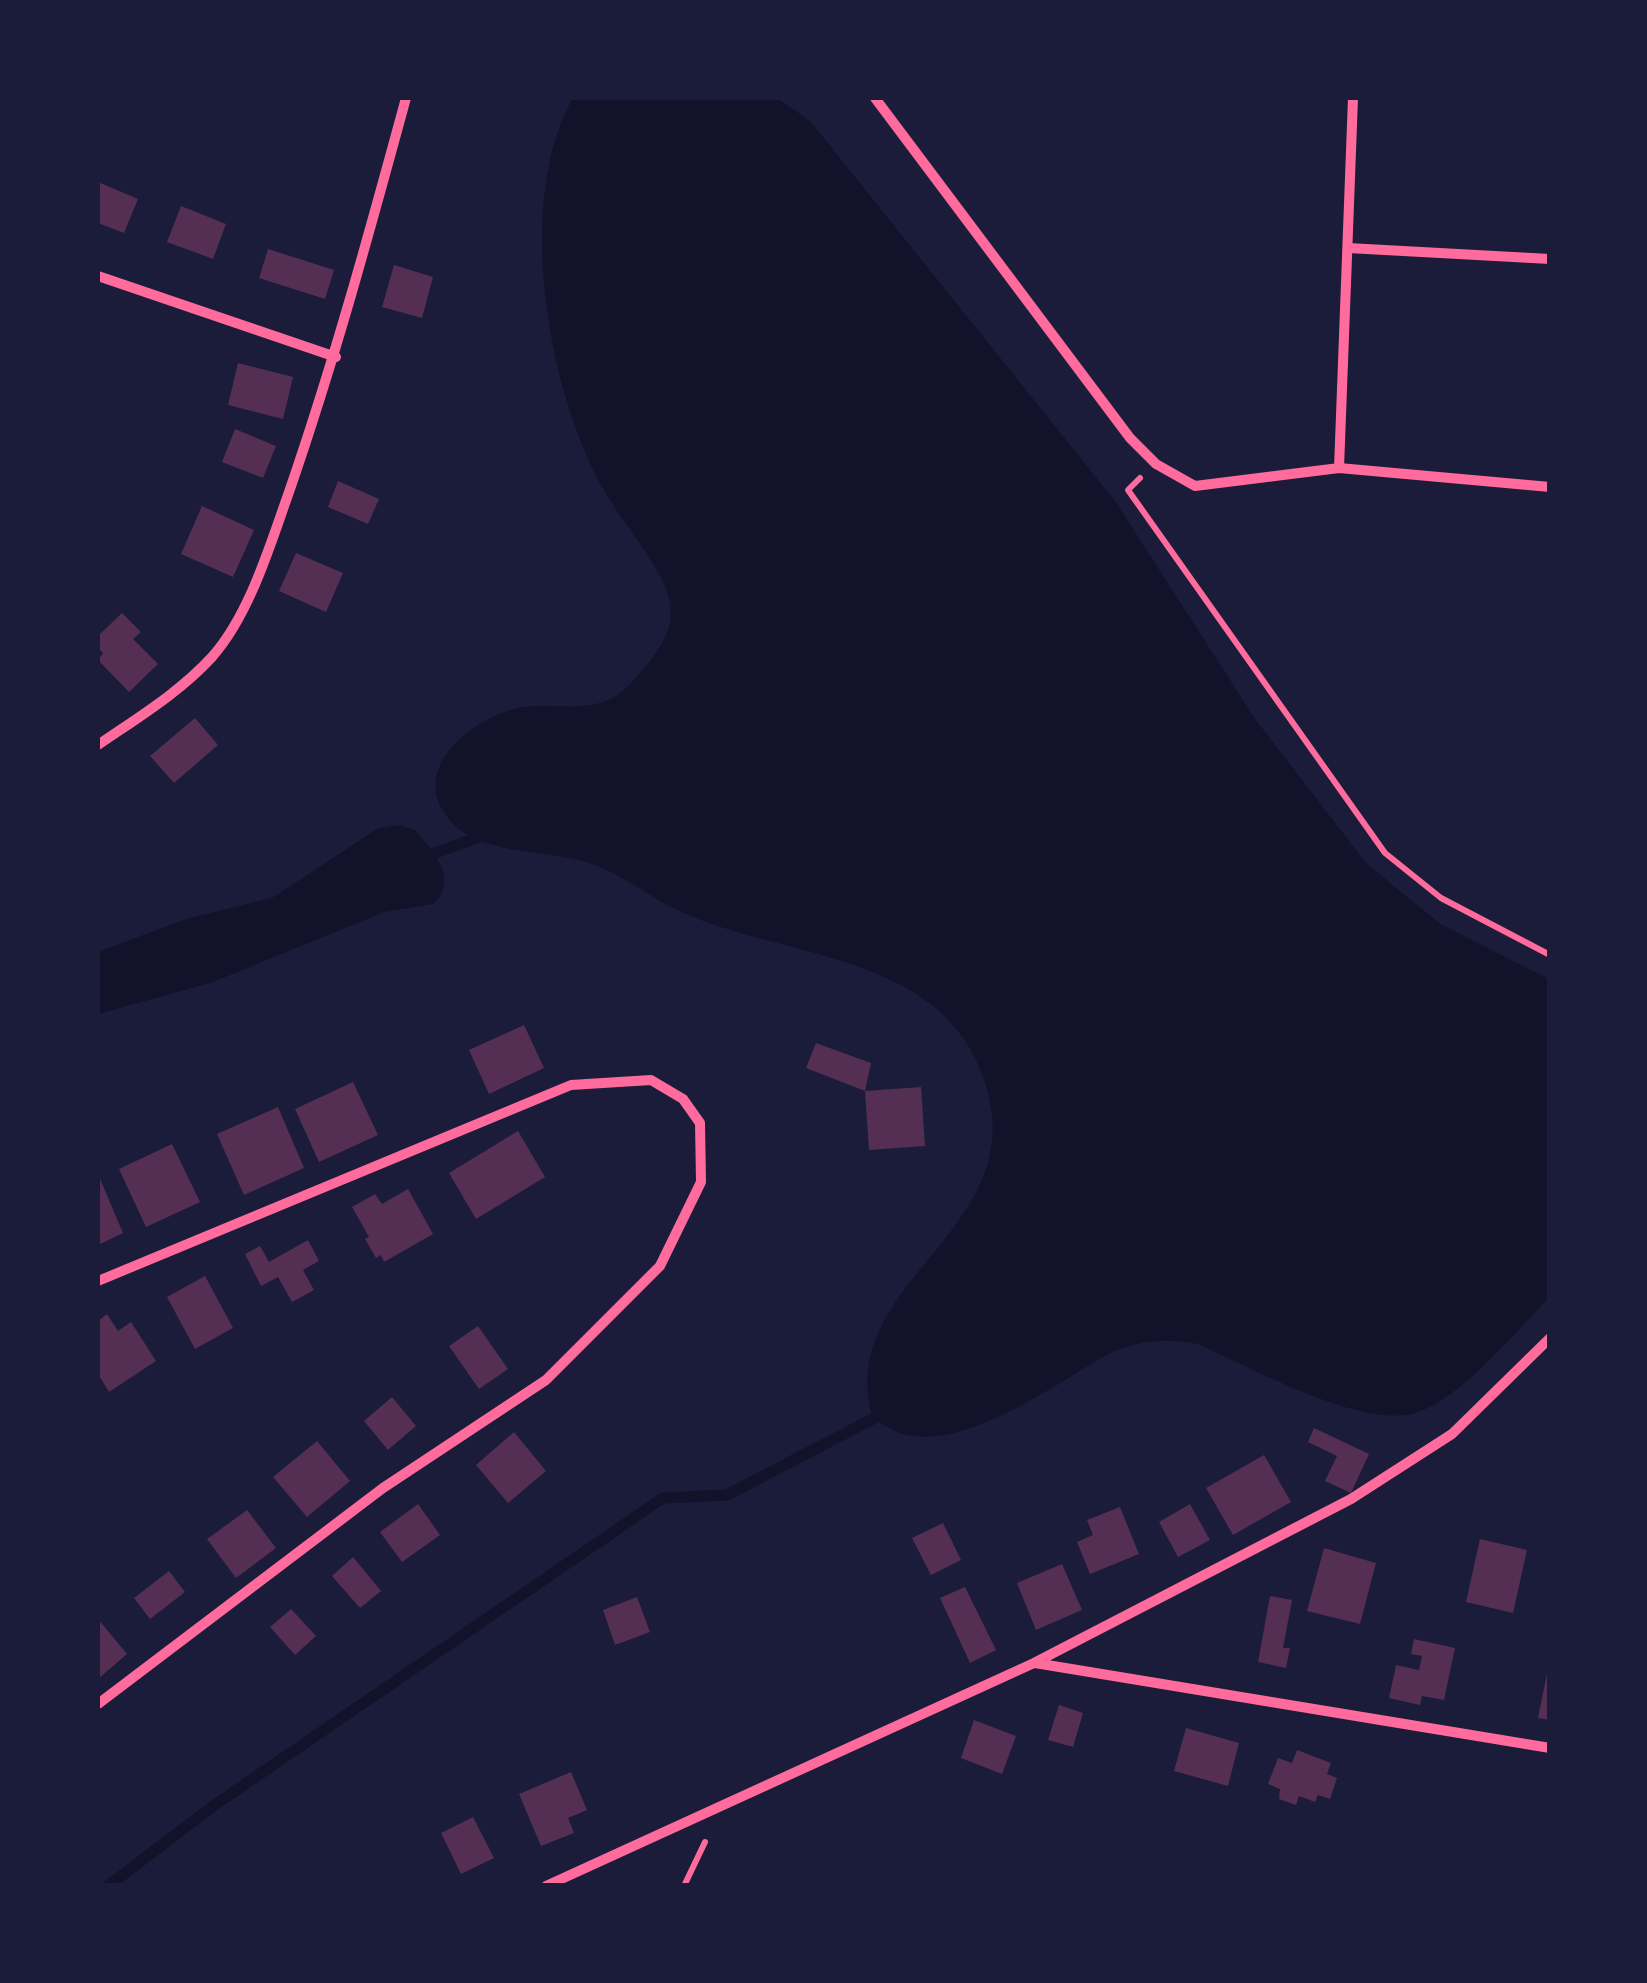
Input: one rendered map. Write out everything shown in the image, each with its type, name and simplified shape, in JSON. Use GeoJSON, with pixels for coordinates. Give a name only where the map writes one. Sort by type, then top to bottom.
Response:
{"type":"FeatureCollection","features":[{"type":"Feature","properties":{"kind":"street"},"geometry":{"type":"LineString","coordinates":[[98,745],[165,700],[214,655],[270,544],[336,356],[406,98]]}},
{"type":"Feature","properties":{"kind":"street"},"geometry":{"type":"LineString","coordinates":[[875,98],[1130,438],[1156,464],[1195,486],[1339,468],[1550,488]]}},
{"type":"Feature","properties":{"kind":"street"},"geometry":{"type":"LineString","coordinates":[[1339,468],[1353,98]]}},
{"type":"Feature","properties":{"kind":"street"},"geometry":{"type":"LineString","coordinates":[[1348,248],[1550,259]]}},
{"type":"Feature","properties":{"kind":"street"},"geometry":{"type":"LineString","coordinates":[[98,276],[336,356]]}},
{"type":"Feature","properties":{"kind":"street"},"geometry":{"type":"LineString","coordinates":[[98,1282],[571,1084],[651,1080],[684,1099],[700,1124],[701,1182],[660,1266],[546,1380],[382,1488],[98,1704]]}},
{"type":"Feature","properties":{"kind":"street"},"geometry":{"type":"LineString","coordinates":[[546,1886],[1034,1663],[1365,1490],[1452,1434],[1550,1338]]}},
{"type":"Feature","properties":{"kind":"street"},"geometry":{"type":"LineString","coordinates":[[1034,1663],[1550,1748]]}},
{"type":"Feature","properties":{"kind":"path"},"geometry":{"type":"LineString","coordinates":[[1156,464],[1128,490],[1374,840],[1440,898],[1550,955]]}},
{"type":"Feature","properties":{"kind":"shaded area"},"geometry":{"type":"Polygon","coordinates":[[[573,98],[777,98],[810,121],[1115,501],[1255,719],[1366,863],[1440,924],[1549,979],[1549,1298],[1451,1394],[1415,1413],[1392,1416],[1366,1412],[1306,1393],[1198,1344],[1155,1341],[1112,1352],[981,1424],[925,1437],[890,1428],[873,1418],[869,1368],[883,1324],[967,1208],[987,1165],[992,1116],[975,1058],[952,1024],[922,997],[885,977],[684,913],[595,865],[487,843],[455,826],[443,811],[436,792],[437,774],[456,742],[507,711],[582,706],[611,699],[626,688],[657,652],[671,616],[666,589],[601,485],[582,444],[553,346],[542,239],[545,187],[555,140],[573,98]]]}},
{"type":"Feature","properties":{"kind":"shaded area"},"geometry":{"type":"Polygon","coordinates":[[[398,825],[415,830],[441,866],[444,886],[433,904],[384,912],[213,982],[98,1014],[98,952],[186,919],[272,898],[377,829],[398,825]]]}},
{"type":"Feature","properties":{"kind":"building"},"geometry":{"type":"Polygon","coordinates":[[[98,182],[138,199],[124,233],[98,223],[98,182]]]}},
{"type":"Feature","properties":{"kind":"building"},"geometry":{"type":"Polygon","coordinates":[[[181,206],[226,224],[213,259],[167,242],[181,206]]]}},
{"type":"Feature","properties":{"kind":"building"},"geometry":{"type":"Polygon","coordinates":[[[268,249],[334,270],[325,299],[259,278],[268,249]]]}},
{"type":"Feature","properties":{"kind":"building"},"geometry":{"type":"Polygon","coordinates":[[[394,265],[433,277],[422,318],[382,307],[394,265]]]}},
{"type":"Feature","properties":{"kind":"building"},"geometry":{"type":"Polygon","coordinates":[[[238,363],[293,377],[283,419],[228,405],[238,363]]]}},
{"type":"Feature","properties":{"kind":"building"},"geometry":{"type":"Polygon","coordinates":[[[235,429],[276,446],[263,478],[222,462],[235,429]]]}},
{"type":"Feature","properties":{"kind":"building"},"geometry":{"type":"Polygon","coordinates":[[[338,481],[379,499],[368,524],[328,507],[338,481]]]}},
{"type":"Feature","properties":{"kind":"building"},"geometry":{"type":"Polygon","coordinates":[[[202,506],[254,530],[233,577],[181,554],[202,506]]]}},
{"type":"Feature","properties":{"kind":"building"},"geometry":{"type":"Polygon","coordinates":[[[296,553],[343,573],[326,612],[279,591],[296,553]]]}},
{"type":"Feature","properties":{"kind":"building"},"geometry":{"type":"Polygon","coordinates":[[[122,613],[141,632],[133,639],[158,664],[129,692],[98,660],[103,653],[98,648],[98,636],[122,613]]]}},
{"type":"Feature","properties":{"kind":"building"},"geometry":{"type":"Polygon","coordinates":[[[195,718],[218,745],[174,783],[150,756],[195,718]]]}},
{"type":"Feature","properties":{"kind":"building"},"geometry":{"type":"Polygon","coordinates":[[[524,1025],[544,1068],[489,1094],[469,1050],[524,1025]]]}},
{"type":"Feature","properties":{"kind":"building"},"geometry":{"type":"Polygon","coordinates":[[[816,1043],[871,1063],[865,1091],[806,1068],[816,1043]]]}},
{"type":"Feature","properties":{"kind":"building"},"geometry":{"type":"Polygon","coordinates":[[[353,1082],[378,1135],[319,1162],[295,1109],[353,1082]]]}},
{"type":"Feature","properties":{"kind":"building"},"geometry":{"type":"Polygon","coordinates":[[[921,1087],[925,1146],[869,1150],[865,1091],[921,1087]]]}},
{"type":"Feature","properties":{"kind":"building"},"geometry":{"type":"Polygon","coordinates":[[[278,1107],[304,1168],[244,1195],[217,1134],[278,1107]]]}},
{"type":"Feature","properties":{"kind":"building"},"geometry":{"type":"Polygon","coordinates":[[[518,1131],[545,1177],[476,1219],[449,1173],[518,1131]]]}},
{"type":"Feature","properties":{"kind":"building"},"geometry":{"type":"Polygon","coordinates":[[[172,1144],[200,1202],[146,1227],[119,1169],[172,1144]]]}},
{"type":"Feature","properties":{"kind":"building"},"geometry":{"type":"Polygon","coordinates":[[[98,1174],[123,1233],[98,1245],[98,1174]]]}},
{"type":"Feature","properties":{"kind":"building"},"geometry":{"type":"Polygon","coordinates":[[[408,1189],[433,1234],[384,1262],[381,1255],[376,1258],[352,1207],[375,1194],[382,1204],[408,1189]]]}},
{"type":"Feature","properties":{"kind":"building"},"geometry":{"type":"Polygon","coordinates":[[[308,1240],[319,1261],[303,1270],[314,1290],[292,1302],[278,1277],[261,1286],[245,1254],[260,1246],[269,1262],[308,1240]]]}},
{"type":"Feature","properties":{"kind":"building"},"geometry":{"type":"Polygon","coordinates":[[[205,1276],[233,1328],[195,1349],[167,1297],[205,1276]]]}},
{"type":"Feature","properties":{"kind":"building"},"geometry":{"type":"Polygon","coordinates":[[[107,1314],[118,1331],[131,1322],[156,1361],[109,1392],[98,1374],[98,1321],[107,1314]]]}},
{"type":"Feature","properties":{"kind":"building"},"geometry":{"type":"Polygon","coordinates":[[[478,1326],[508,1369],[479,1389],[449,1346],[478,1326]]]}},
{"type":"Feature","properties":{"kind":"building"},"geometry":{"type":"Polygon","coordinates":[[[392,1397],[416,1426],[388,1450],[364,1421],[392,1397]]]}},
{"type":"Feature","properties":{"kind":"building"},"geometry":{"type":"Polygon","coordinates":[[[1314,1428],[1369,1454],[1351,1493],[1325,1481],[1337,1456],[1308,1442],[1314,1428]]]}},
{"type":"Feature","properties":{"kind":"building"},"geometry":{"type":"Polygon","coordinates":[[[514,1432],[546,1471],[508,1503],[476,1465],[514,1432]]]}},
{"type":"Feature","properties":{"kind":"building"},"geometry":{"type":"Polygon","coordinates":[[[317,1441],[350,1481],[307,1517],[273,1477],[317,1441]]]}},
{"type":"Feature","properties":{"kind":"building"},"geometry":{"type":"Polygon","coordinates":[[[1264,1455],[1291,1502],[1233,1535],[1206,1488],[1264,1455]]]}},
{"type":"Feature","properties":{"kind":"building"},"geometry":{"type":"Polygon","coordinates":[[[418,1504],[440,1535],[402,1562],[380,1532],[418,1504]]]}},
{"type":"Feature","properties":{"kind":"building"},"geometry":{"type":"Polygon","coordinates":[[[1190,1504],[1210,1540],[1178,1557],[1159,1522],[1190,1504]]]}},
{"type":"Feature","properties":{"kind":"building"},"geometry":{"type":"Polygon","coordinates":[[[1120,1507],[1139,1554],[1090,1574],[1077,1542],[1093,1535],[1087,1520],[1120,1507]]]}},
{"type":"Feature","properties":{"kind":"building"},"geometry":{"type":"Polygon","coordinates":[[[247,1510],[276,1548],[236,1578],[207,1539],[247,1510]]]}},
{"type":"Feature","properties":{"kind":"building"},"geometry":{"type":"Polygon","coordinates":[[[943,1523],[961,1560],[931,1575],[912,1538],[943,1523]]]}},
{"type":"Feature","properties":{"kind":"building"},"geometry":{"type":"Polygon","coordinates":[[[1480,1539],[1527,1550],[1513,1613],[1466,1602],[1480,1539]]]}},
{"type":"Feature","properties":{"kind":"building"},"geometry":{"type":"Polygon","coordinates":[[[1324,1548],[1376,1563],[1360,1624],[1307,1611],[1324,1548]]]}},
{"type":"Feature","properties":{"kind":"building"},"geometry":{"type":"Polygon","coordinates":[[[353,1557],[381,1591],[360,1608],[332,1576],[353,1557]]]}},
{"type":"Feature","properties":{"kind":"building"},"geometry":{"type":"Polygon","coordinates":[[[1062,1564],[1082,1610],[1036,1630],[1017,1583],[1062,1564]]]}},
{"type":"Feature","properties":{"kind":"building"},"geometry":{"type":"Polygon","coordinates":[[[169,1571],[185,1592],[150,1619],[134,1598],[169,1571]]]}},
{"type":"Feature","properties":{"kind":"building"},"geometry":{"type":"Polygon","coordinates":[[[965,1587],[996,1650],[970,1663],[940,1598],[965,1587]]]}},
{"type":"Feature","properties":{"kind":"building"},"geometry":{"type":"Polygon","coordinates":[[[1270,1596],[1292,1600],[1283,1648],[1290,1648],[1286,1668],[1258,1662],[1270,1596]]]}},
{"type":"Feature","properties":{"kind":"building"},"geometry":{"type":"Polygon","coordinates":[[[637,1597],[650,1632],[615,1645],[603,1610],[637,1597]]]}},
{"type":"Feature","properties":{"kind":"building"},"geometry":{"type":"Polygon","coordinates":[[[291,1609],[316,1636],[295,1655],[270,1627],[291,1609]]]}},
{"type":"Feature","properties":{"kind":"building"},"geometry":{"type":"Polygon","coordinates":[[[98,1619],[127,1654],[98,1679],[98,1619]]]}},
{"type":"Feature","properties":{"kind":"building"},"geometry":{"type":"Polygon","coordinates":[[[1414,1639],[1455,1648],[1444,1700],[1422,1696],[1420,1705],[1389,1698],[1396,1665],[1419,1670],[1422,1656],[1411,1654],[1414,1639]]]}},
{"type":"Feature","properties":{"kind":"building"},"geometry":{"type":"Polygon","coordinates":[[[1550,1669],[1550,1720],[1538,1718],[1550,1669]]]}},
{"type":"Feature","properties":{"kind":"building"},"geometry":{"type":"Polygon","coordinates":[[[1059,1705],[1083,1713],[1073,1747],[1048,1740],[1059,1705]]]}},
{"type":"Feature","properties":{"kind":"building"},"geometry":{"type":"Polygon","coordinates":[[[974,1720],[1016,1736],[1002,1774],[961,1758],[974,1720]]]}},
{"type":"Feature","properties":{"kind":"building"},"geometry":{"type":"Polygon","coordinates":[[[1186,1728],[1239,1743],[1228,1786],[1174,1771],[1186,1728]]]}},
{"type":"Feature","properties":{"kind":"building"},"geometry":{"type":"Polygon","coordinates":[[[1297,1750],[1331,1763],[1327,1774],[1337,1778],[1330,1799],[1318,1795],[1315,1802],[1299,1796],[1296,1805],[1279,1799],[1280,1789],[1268,1784],[1278,1758],[1292,1763],[1297,1750]]]}},
{"type":"Feature","properties":{"kind":"building"},"geometry":{"type":"Polygon","coordinates":[[[571,1772],[587,1810],[568,1818],[574,1833],[541,1846],[519,1794],[571,1772]]]}},
{"type":"Feature","properties":{"kind":"building"},"geometry":{"type":"Polygon","coordinates":[[[473,1817],[494,1858],[461,1874],[441,1833],[473,1817]]]}},
{"type":"Feature","properties":{"kind":"waterway"},"geometry":{"type":"LineString","coordinates":[[424,857],[482,836]]}},
{"type":"Feature","properties":{"kind":"waterway"},"geometry":{"type":"LineString","coordinates":[[108,1886],[216,1804],[663,1498],[727,1495],[886,1412]]}}]}
